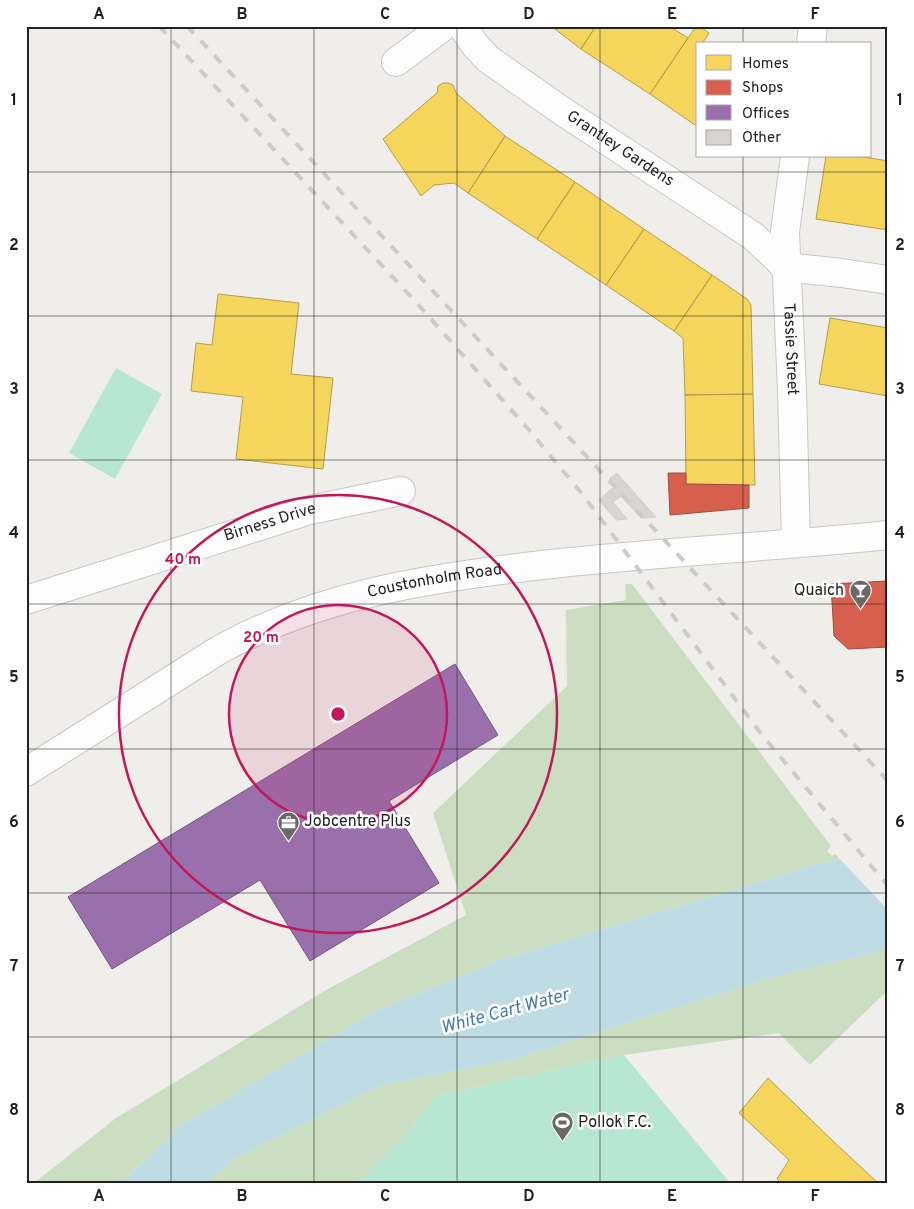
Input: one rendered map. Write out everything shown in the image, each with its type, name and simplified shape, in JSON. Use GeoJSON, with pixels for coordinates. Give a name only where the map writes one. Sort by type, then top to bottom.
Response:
{"type":"FeatureCollection","features":[{"type":"Feature","properties":{"kind":"street"},"geometry":{"type":"LineString","coordinates":[[396,62],[444,26]]}},
{"type":"Feature","properties":{"kind":"street","name":"Grantley Gardens"},"geometry":{"type":"LineString","coordinates":[[462,26],[475,45],[488,58],[565,113],[753,236],[786,267]]}},
{"type":"Feature","properties":{"kind":"street"},"geometry":{"type":"LineString","coordinates":[[811,42],[814,26]]}},
{"type":"Feature","properties":{"kind":"street","name":"Tassie Street"},"geometry":{"type":"LineString","coordinates":[[795,158],[785,232],[796,543]]}},
{"type":"Feature","properties":{"kind":"street"},"geometry":{"type":"LineString","coordinates":[[786,267],[888,280]]}},
{"type":"Feature","properties":{"kind":"street","name":"Birness Drive"},"geometry":{"type":"LineString","coordinates":[[26,600],[310,510],[401,491]]}},
{"type":"Feature","properties":{"kind":"street","name":"Coustonholm Road"},"geometry":{"type":"LineString","coordinates":[[26,772],[219,650],[269,624],[310,609],[374,591],[453,576],[620,557],[888,535]]}},
{"type":"Feature","properties":{"kind":"green space"},"geometry":{"type":"Polygon","coordinates":[[[116,368],[162,394],[115,479],[69,453],[116,368]]]}},
{"type":"Feature","properties":{"kind":"green space"},"geometry":{"type":"Polygon","coordinates":[[[625,584],[632,584],[831,846],[827,851],[832,856],[836,854],[839,859],[500,960],[378,1010],[183,1124],[120,1183],[34,1183],[116,1118],[326,990],[466,915],[433,813],[567,686],[566,610],[626,600],[625,584]]]}},
{"type":"Feature","properties":{"kind":"green space"},"geometry":{"type":"Polygon","coordinates":[[[888,949],[888,995],[885,993],[810,1065],[779,1033],[624,1055],[436,1096],[402,1139],[357,1183],[207,1183],[236,1158],[382,1085],[511,1060],[766,979],[888,949]]]}},
{"type":"Feature","properties":{"kind":"green space"},"geometry":{"type":"Polygon","coordinates":[[[624,1055],[730,1183],[357,1183],[402,1139],[436,1096],[624,1055]]]}},
{"type":"Feature","properties":{"kind":"water","name":"White Cart Water"},"geometry":{"type":"Polygon","coordinates":[[[888,848],[888,949],[766,979],[511,1060],[382,1085],[236,1158],[207,1183],[120,1183],[183,1124],[378,1010],[500,960],[819,864],[888,848]]]}},
{"type":"Feature","properties":{"kind":"pier"},"geometry":{"type":"Polygon","coordinates":[[[888,846],[888,910],[838,857],[888,846]]]}},
{"type":"Feature","properties":{"kind":"building: Homes"},"geometry":{"type":"Polygon","coordinates":[[[551,26],[596,26],[581,49],[551,26]]]}},
{"type":"Feature","properties":{"kind":"building: Homes"},"geometry":{"type":"Polygon","coordinates":[[[596,26],[669,26],[688,38],[650,94],[581,49],[596,26]]]}},
{"type":"Feature","properties":{"kind":"building: Homes"},"geometry":{"type":"Polygon","coordinates":[[[696,26],[709,33],[703,42],[696,42],[696,126],[650,94],[696,26]]]}},
{"type":"Feature","properties":{"kind":"building: Homes"},"geometry":{"type":"Polygon","coordinates":[[[443,83],[453,85],[456,93],[505,136],[468,193],[454,183],[434,185],[421,196],[383,139],[437,93],[438,86],[443,83]]]}},
{"type":"Feature","properties":{"kind":"building: Homes"},"geometry":{"type":"Polygon","coordinates":[[[505,136],[575,182],[537,239],[468,193],[505,136]]]}},
{"type":"Feature","properties":{"kind":"building: Homes"},"geometry":{"type":"Polygon","coordinates":[[[826,158],[870,158],[888,161],[888,230],[816,219],[826,158]]]}},
{"type":"Feature","properties":{"kind":"building: Homes"},"geometry":{"type":"Polygon","coordinates":[[[575,182],[644,229],[606,285],[537,239],[575,182]]]}},
{"type":"Feature","properties":{"kind":"building: Homes"},"geometry":{"type":"Polygon","coordinates":[[[644,229],[712,275],[674,331],[606,285],[644,229]]]}},
{"type":"Feature","properties":{"kind":"building: Homes"},"geometry":{"type":"Polygon","coordinates":[[[712,275],[747,299],[751,305],[753,394],[685,395],[683,338],[674,331],[712,275]]]}},
{"type":"Feature","properties":{"kind":"building: Homes"},"geometry":{"type":"Polygon","coordinates":[[[218,294],[299,303],[291,374],[333,378],[323,469],[236,459],[243,397],[191,391],[196,343],[212,345],[218,294]]]}},
{"type":"Feature","properties":{"kind":"building: Homes"},"geometry":{"type":"Polygon","coordinates":[[[830,318],[888,328],[888,396],[819,384],[830,318]]]}},
{"type":"Feature","properties":{"kind":"building: Homes"},"geometry":{"type":"Polygon","coordinates":[[[753,394],[755,485],[686,484],[685,395],[753,394]]]}},
{"type":"Feature","properties":{"kind":"building: Homes"},"geometry":{"type":"Polygon","coordinates":[[[768,1078],[878,1183],[781,1183],[777,1179],[789,1160],[739,1113],[768,1078]]]}},
{"type":"Feature","properties":{"kind":"building: Shops"},"geometry":{"type":"Polygon","coordinates":[[[668,473],[686,473],[686,484],[749,485],[749,508],[670,515],[668,473]]]}},
{"type":"Feature","properties":{"kind":"building: Shops","name":"Quaich"},"geometry":{"type":"Polygon","coordinates":[[[888,581],[888,647],[848,649],[834,636],[831,584],[888,581]]]}},
{"type":"Feature","properties":{"kind":"building: Offices","name":"Jobcentre Plus"},"geometry":{"type":"Polygon","coordinates":[[[455,664],[498,735],[389,801],[439,883],[310,961],[260,880],[112,969],[68,897],[455,664]]]}},
{"type":"Feature","properties":{"kind":"building: Other"},"geometry":{"type":"Polygon","coordinates":[[[617,473],[622,479],[620,481],[623,480],[656,517],[641,518],[621,496],[613,502],[627,519],[616,520],[599,500],[616,485],[609,479],[617,473]]]}},
{"type":"Feature","properties":{"kind":"railway"},"geometry":{"type":"LineString","coordinates":[[159,26],[415,301],[529,430],[583,495],[762,735],[888,886]]}},
{"type":"Feature","properties":{"kind":"railway"},"geometry":{"type":"LineString","coordinates":[[187,26],[888,781]]}},
{"type":"Feature","properties":{"kind":"place","name":"Quaich"},"geometry":{"type":"Point","coordinates":[860,610]}},
{"type":"Feature","properties":{"kind":"place","name":"Jobcentre Plus"},"geometry":{"type":"Point","coordinates":[288,841]}},
{"type":"Feature","properties":{"kind":"place","name":"Pollok F.C."},"geometry":{"type":"Point","coordinates":[562,1142]}}]}
